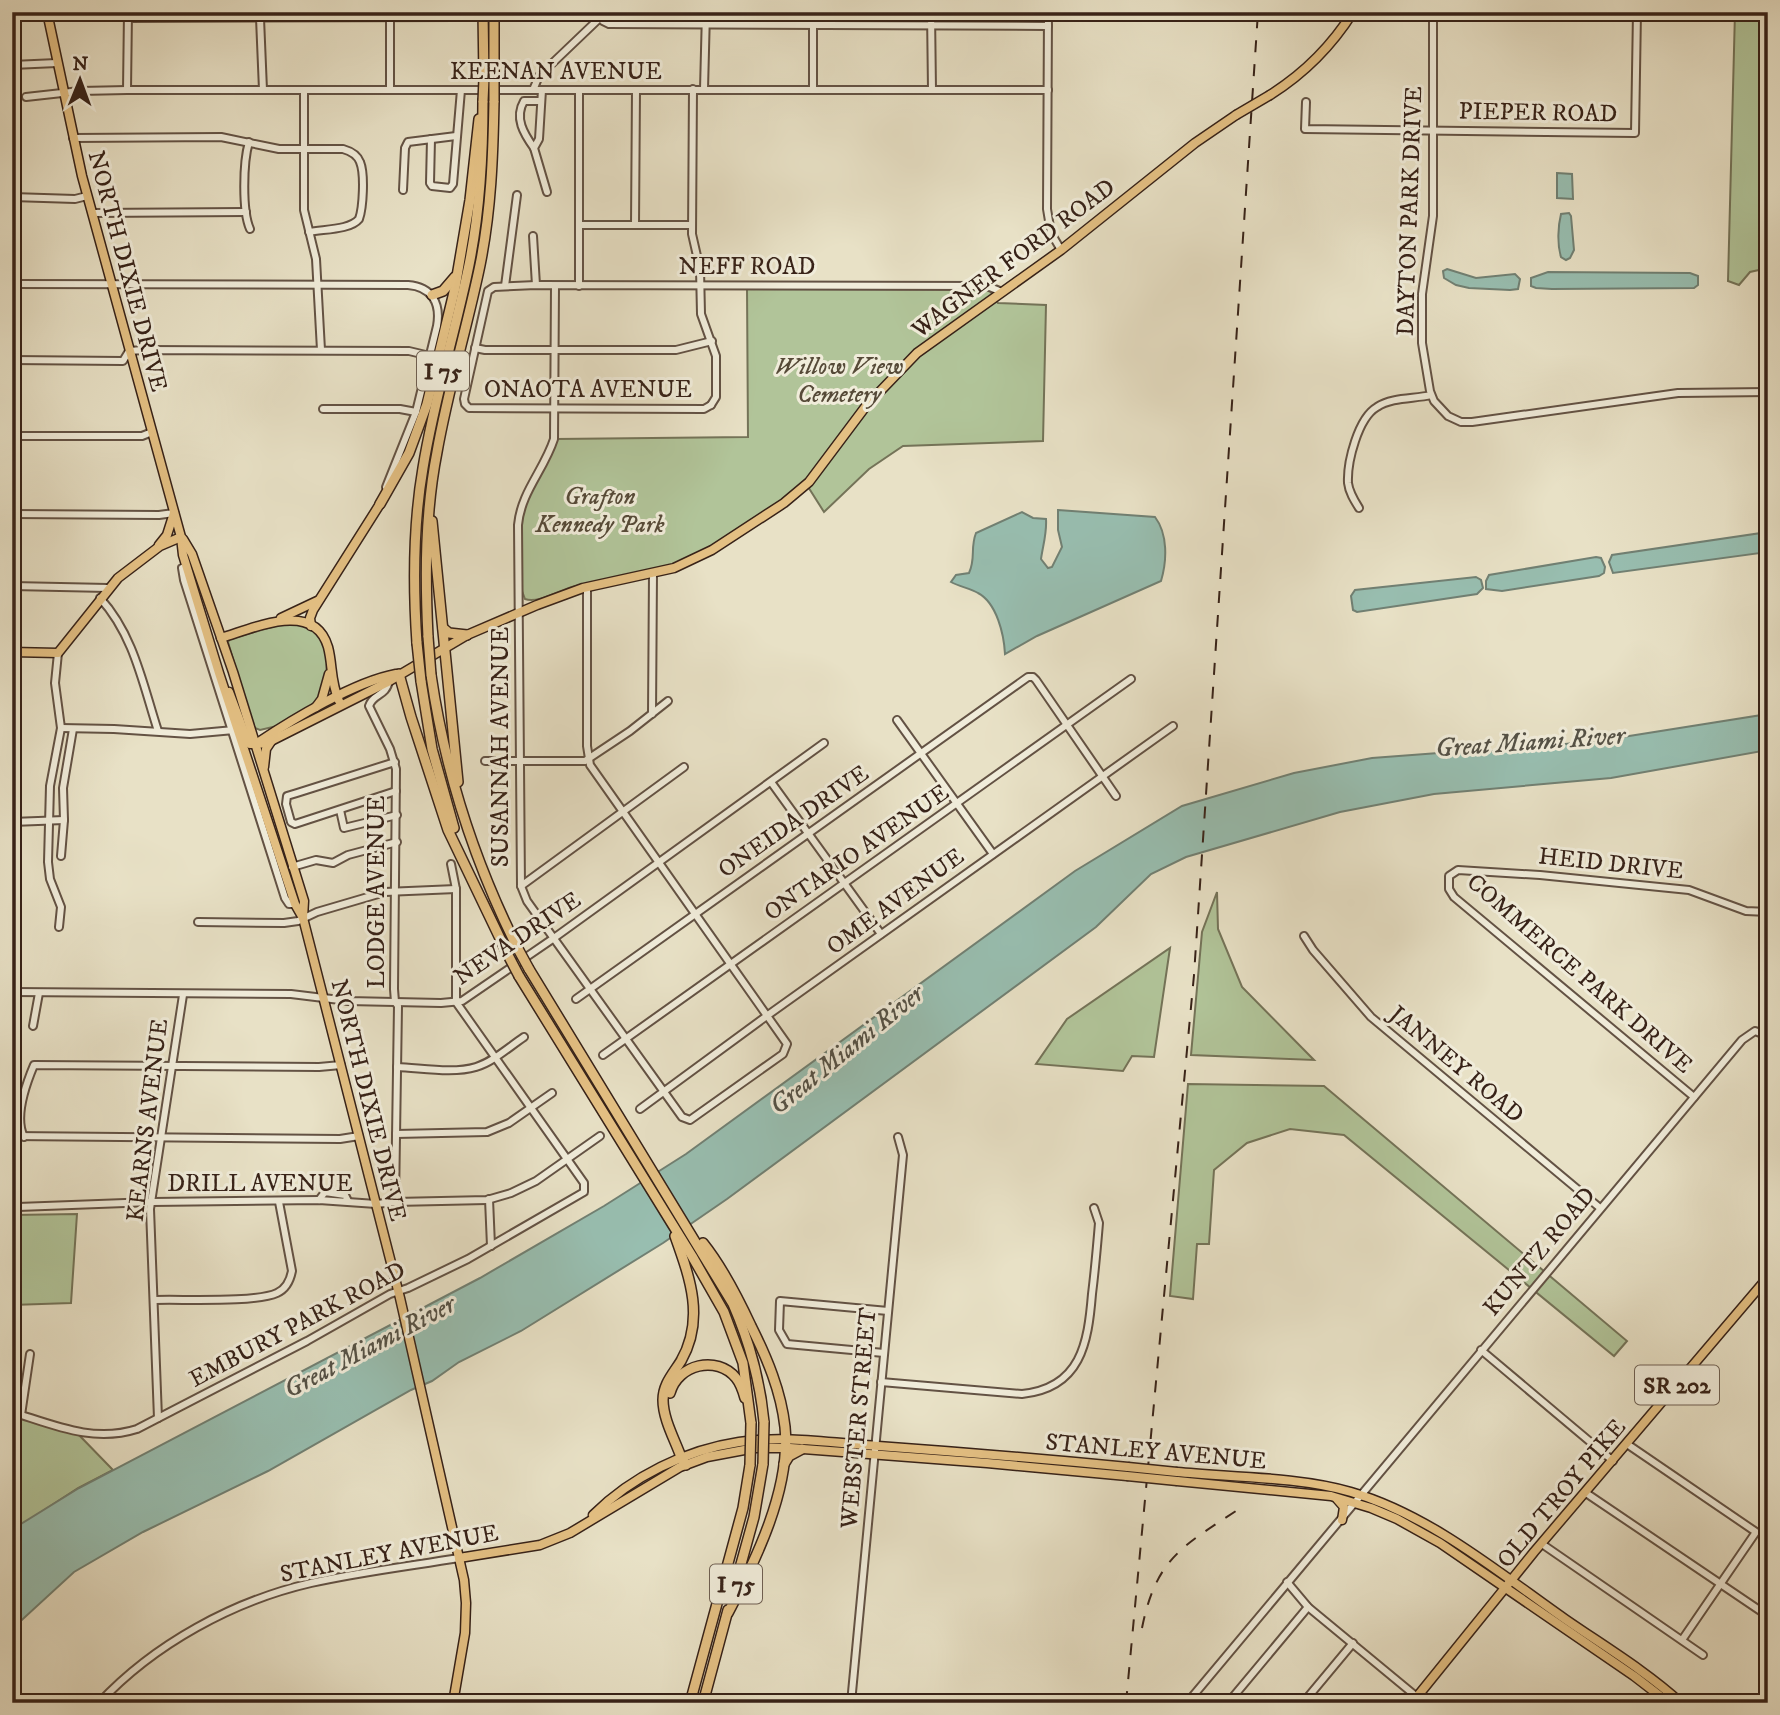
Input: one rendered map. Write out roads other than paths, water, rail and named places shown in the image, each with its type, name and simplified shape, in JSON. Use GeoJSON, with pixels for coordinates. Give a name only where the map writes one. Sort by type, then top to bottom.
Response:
{"type":"FeatureCollection","features":[{"type":"Feature","properties":{"kind":"highway","name":"I 75"},"geometry":{"type":"LineString","coordinates":[[483,12],[489,79],[494,101],[491,189],[480,263],[436,452],[426,569],[431,675],[443,747],[457,794],[482,872],[517,947],[684,1221],[704,1248],[733,1304],[758,1375],[764,1422],[763,1464],[754,1517],[703,1703]]}},
{"type":"Feature","properties":{"kind":"highway","name":"I 75"},"geometry":{"type":"LineString","coordinates":[[494,12],[489,79],[483,101],[482,163],[474,234],[462,296],[432,415],[419,496],[414,589],[421,681],[438,774],[452,822],[475,885],[508,955],[668,1218],[689,1260],[718,1301],[736,1339],[745,1374],[750,1411],[750,1465],[743,1508],[690,1703]]}},
{"type":"Feature","properties":{"kind":"highway"},"geometry":{"type":"LineString","coordinates":[[380,504],[409,453],[427,404],[458,272],[483,101]]}},
{"type":"Feature","properties":{"kind":"highway"},"geometry":{"type":"LineString","coordinates":[[432,295],[443,291],[458,272]]}},
{"type":"Feature","properties":{"kind":"highway"},"geometry":{"type":"LineString","coordinates":[[429,510],[434,530],[446,648],[458,779],[457,794]]}},
{"type":"Feature","properties":{"kind":"highway"},"geometry":{"type":"LineString","coordinates":[[443,628],[449,634],[467,635]]}},
{"type":"Feature","properties":{"kind":"highway"},"geometry":{"type":"LineString","coordinates":[[399,674],[448,830],[475,885]]}},
{"type":"Feature","properties":{"kind":"highway"},"geometry":{"type":"LineString","coordinates":[[704,1248],[741,1305],[772,1372],[782,1410],[785,1444],[775,1505],[728,1612]]}},
{"type":"Feature","properties":{"kind":"highway"},"geometry":{"type":"LineString","coordinates":[[684,1459],[663,1404],[670,1377],[681,1361],[693,1327],[694,1297],[689,1260]]}},
{"type":"Feature","properties":{"kind":"highway"},"geometry":{"type":"LineString","coordinates":[[684,1459],[668,1398],[678,1377],[688,1369],[709,1364],[727,1371],[736,1378],[742,1388],[750,1411]]}},
{"type":"Feature","properties":{"kind":"highway"},"geometry":{"type":"LineString","coordinates":[[783,1465],[789,1456],[802,1449]]}},
{"type":"Feature","properties":{"kind":"main road","name":"NORTH DIXIE DRIVE"},"geometry":{"type":"LineString","coordinates":[[47,12],[73,138],[92,213],[181,537],[186,566],[211,658],[262,806],[279,869],[303,918],[411,1345],[465,1590],[466,1618],[453,1703]]}},
{"type":"Feature","properties":{"kind":"main road","name":"WAGNER FORD ROAD"},"geometry":{"type":"LineString","coordinates":[[255,744],[272,740],[379,687],[467,635],[565,593],[686,564],[712,550],[799,491],[823,465],[866,406],[902,366],[1061,250],[1195,143],[1270,95],[1313,63],[1335,40],[1353,12]]}},
{"type":"Feature","properties":{"kind":"main road"},"geometry":{"type":"LineString","coordinates":[[312,626],[310,618],[320,600],[380,504]]}},
{"type":"Feature","properties":{"kind":"main road"},"geometry":{"type":"LineString","coordinates":[[155,550],[167,535],[174,513]]}},
{"type":"Feature","properties":{"kind":"main road","name":"NORTH DIXIE DRIVE"},"geometry":{"type":"LineString","coordinates":[[181,537],[192,554],[249,723],[304,901],[303,918]]}},
{"type":"Feature","properties":{"kind":"main road"},"geometry":{"type":"LineString","coordinates":[[12,652],[58,653],[108,588],[155,550],[181,537]]}},
{"type":"Feature","properties":{"kind":"main road"},"geometry":{"type":"LineString","coordinates":[[186,566],[191,565],[200,578]]}},
{"type":"Feature","properties":{"kind":"main road"},"geometry":{"type":"LineString","coordinates":[[221,638],[275,621],[320,600]]}},
{"type":"Feature","properties":{"kind":"main road"},"geometry":{"type":"LineString","coordinates":[[275,621],[295,620],[312,626],[326,640],[331,668],[342,697]]}},
{"type":"Feature","properties":{"kind":"main road"},"geometry":{"type":"LineString","coordinates":[[211,658],[222,657],[225,660],[237,687]]}},
{"type":"Feature","properties":{"kind":"main road"},"geometry":{"type":"LineString","coordinates":[[315,708],[322,699],[331,668]]}},
{"type":"Feature","properties":{"kind":"main road","name":"WAGNER FORD ROAD"},"geometry":{"type":"LineString","coordinates":[[255,744],[315,708],[378,678],[399,674]]}},
{"type":"Feature","properties":{"kind":"main road"},"geometry":{"type":"LineString","coordinates":[[221,681],[235,705],[247,740],[250,744],[255,744],[251,756],[263,794],[262,806]]}},
{"type":"Feature","properties":{"kind":"main road"},"geometry":{"type":"LineString","coordinates":[[300,726],[316,712],[342,697],[379,687]]}},
{"type":"Feature","properties":{"kind":"main road"},"geometry":{"type":"LineString","coordinates":[[249,723],[258,732],[277,729]]}},
{"type":"Feature","properties":{"kind":"main road"},"geometry":{"type":"LineString","coordinates":[[264,778],[264,758],[272,740]]}},
{"type":"Feature","properties":{"kind":"main road","name":"OLD TROY PIKE"},"geometry":{"type":"LineString","coordinates":[[1414,1700],[1768,1277]]}},
{"type":"Feature","properties":{"kind":"main road","name":"STANLEY AVENUE"},"geometry":{"type":"LineString","coordinates":[[459,1558],[544,1544],[562,1537],[684,1459],[737,1442],[875,1450],[1177,1476],[1309,1484],[1401,1511],[1444,1536],[1669,1703]]}},
{"type":"Feature","properties":{"kind":"main road","name":"STANLEY AVENUE"},"geometry":{"type":"LineString","coordinates":[[785,1444],[802,1449],[875,1450]]}},
{"type":"Feature","properties":{"kind":"main road","name":"STANLEY AVENUE"},"geometry":{"type":"LineString","coordinates":[[1177,1476],[1358,1499]]}},
{"type":"Feature","properties":{"kind":"main road"},"geometry":{"type":"LineString","coordinates":[[1331,1496],[1344,1507],[1342,1520]]}},
{"type":"Feature","properties":{"kind":"main road","name":"STANLEY AVENUE"},"geometry":{"type":"LineString","coordinates":[[1508,1585],[1646,1674],[1681,1703]]}},
{"type":"Feature","properties":{"kind":"street"},"geometry":{"type":"LineString","coordinates":[[704,89],[706,12]]}},
{"type":"Feature","properties":{"kind":"street"},"geometry":{"type":"LineString","coordinates":[[813,12],[813,90]]}},
{"type":"Feature","properties":{"kind":"street"},"geometry":{"type":"LineString","coordinates":[[931,12],[932,90]]}},
{"type":"Feature","properties":{"kind":"street"},"geometry":{"type":"LineString","coordinates":[[1048,12],[1047,209],[1051,233],[1061,250]]}},
{"type":"Feature","properties":{"kind":"street","name":"DAYTON PARK DRIVE"},"geometry":{"type":"LineString","coordinates":[[1431,395],[1421,321],[1433,216],[1433,12]]}},
{"type":"Feature","properties":{"kind":"street","name":"PIEPER ROAD"},"geometry":{"type":"LineString","coordinates":[[1306,102],[1305,128],[1635,133],[1637,12]]}},
{"type":"Feature","properties":{"kind":"street"},"geometry":{"type":"LineString","coordinates":[[127,90],[128,15],[260,18],[466,14]]}},
{"type":"Feature","properties":{"kind":"street"},"geometry":{"type":"LineString","coordinates":[[533,90],[538,76],[602,14],[609,24],[1048,26]]}},
{"type":"Feature","properties":{"kind":"street"},"geometry":{"type":"LineString","coordinates":[[390,15],[390,90]]}},
{"type":"Feature","properties":{"kind":"street"},"geometry":{"type":"LineString","coordinates":[[260,18],[263,90]]}},
{"type":"Feature","properties":{"kind":"street"},"geometry":{"type":"LineString","coordinates":[[12,65],[57,63]]}},
{"type":"Feature","properties":{"kind":"street"},"geometry":{"type":"LineString","coordinates":[[693,89],[692,225],[700,270],[701,314],[716,356],[716,397],[711,405],[718,411]]}},
{"type":"Feature","properties":{"kind":"street","name":"KEENAN AVENUE"},"geometry":{"type":"LineString","coordinates":[[26,97],[127,90],[1048,90]]}},
{"type":"Feature","properties":{"kind":"street"},"geometry":{"type":"LineString","coordinates":[[304,90],[304,210],[315,253],[321,350]]}},
{"type":"Feature","properties":{"kind":"street"},"geometry":{"type":"LineString","coordinates":[[431,139],[430,183],[432,186],[450,188],[453,184],[460,90]]}},
{"type":"Feature","properties":{"kind":"street"},"geometry":{"type":"LineString","coordinates":[[534,148],[539,139],[542,90]]}},
{"type":"Feature","properties":{"kind":"street"},"geometry":{"type":"LineString","coordinates":[[579,90],[579,286]]}},
{"type":"Feature","properties":{"kind":"street"},"geometry":{"type":"LineString","coordinates":[[635,225],[636,90]]}},
{"type":"Feature","properties":{"kind":"street"},"geometry":{"type":"LineString","coordinates":[[541,101],[524,101],[521,107],[523,132],[534,148],[547,192]]}},
{"type":"Feature","properties":{"kind":"street"},"geometry":{"type":"LineString","coordinates":[[403,190],[406,144],[412,140],[456,136]]}},
{"type":"Feature","properties":{"kind":"street"},"geometry":{"type":"LineString","coordinates":[[73,138],[222,137],[279,149],[346,150],[358,159],[362,172],[362,210],[356,222],[347,227],[309,232]]}},
{"type":"Feature","properties":{"kind":"street"},"geometry":{"type":"LineString","coordinates":[[249,142],[246,155],[246,212],[250,229]]}},
{"type":"Feature","properties":{"kind":"street"},"geometry":{"type":"LineString","coordinates":[[505,286],[517,195]]}},
{"type":"Feature","properties":{"kind":"street"},"geometry":{"type":"LineString","coordinates":[[12,197],[75,199],[88,196]]}},
{"type":"Feature","properties":{"kind":"street"},"geometry":{"type":"LineString","coordinates":[[92,213],[246,212]]}},
{"type":"Feature","properties":{"kind":"street"},"geometry":{"type":"LineString","coordinates":[[579,225],[692,225]]}},
{"type":"Feature","properties":{"kind":"street"},"geometry":{"type":"LineString","coordinates":[[533,236],[536,285]]}},
{"type":"Feature","properties":{"kind":"street"},"geometry":{"type":"LineString","coordinates":[[12,284],[417,286],[425,289],[432,295],[438,307],[438,321],[416,412],[380,504]]}},
{"type":"Feature","properties":{"kind":"street","name":"NEFF ROAD"},"geometry":{"type":"LineString","coordinates":[[475,348],[488,292],[492,288],[505,286],[987,286],[1002,292]]}},
{"type":"Feature","properties":{"kind":"street","name":"SUSANNAH AVENUE"},"geometry":{"type":"LineString","coordinates":[[555,286],[554,439],[524,498],[519,517],[521,886],[527,901],[589,989],[682,1117],[687,1120],[702,1112],[786,1050],[786,1042],[768,1015]]}},
{"type":"Feature","properties":{"kind":"street"},"geometry":{"type":"LineString","coordinates":[[475,348],[676,350],[712,341]]}},
{"type":"Feature","properties":{"kind":"street","name":"ONAOTA AVENUE"},"geometry":{"type":"LineString","coordinates":[[475,348],[464,399],[465,404],[473,409],[704,409],[711,405]]}},
{"type":"Feature","properties":{"kind":"street"},"geometry":{"type":"LineString","coordinates":[[12,360],[123,361],[129,351],[409,351],[430,356]]}},
{"type":"Feature","properties":{"kind":"street"},"geometry":{"type":"LineString","coordinates":[[1359,508],[1351,495],[1348,480],[1357,432],[1370,411],[1383,404],[1431,395],[1438,408],[1448,416],[1461,422],[1472,422],[1671,393],[1768,392]]}},
{"type":"Feature","properties":{"kind":"street"},"geometry":{"type":"LineString","coordinates":[[323,410],[382,408],[416,412]]}},
{"type":"Feature","properties":{"kind":"street"},"geometry":{"type":"LineString","coordinates":[[12,436],[142,436],[152,432]]}},
{"type":"Feature","properties":{"kind":"street"},"geometry":{"type":"LineString","coordinates":[[12,514],[174,513]]}},
{"type":"Feature","properties":{"kind":"street"},"geometry":{"type":"LineString","coordinates":[[652,714],[653,573]]}},
{"type":"Feature","properties":{"kind":"street"},"geometry":{"type":"LineString","coordinates":[[12,586],[108,588]]}},
{"type":"Feature","properties":{"kind":"street"},"geometry":{"type":"LineString","coordinates":[[587,588],[589,759],[592,770],[768,1015]]}},
{"type":"Feature","properties":{"kind":"street"},"geometry":{"type":"LineString","coordinates":[[100,598],[119,621],[127,637],[158,731]]}},
{"type":"Feature","properties":{"kind":"street"},"geometry":{"type":"LineString","coordinates":[[58,653],[55,683],[61,728],[50,786],[48,862],[50,879],[61,907],[59,927]]}},
{"type":"Feature","properties":{"kind":"street"},"geometry":{"type":"LineString","coordinates":[[211,658],[279,869]]}},
{"type":"Feature","properties":{"kind":"street","name":"ONEIDA DRIVE"},"geometry":{"type":"LineString","coordinates":[[576,999],[1024,678],[1033,677],[1066,726]]}},
{"type":"Feature","properties":{"kind":"street","name":"ONTARIO AVENUE"},"geometry":{"type":"LineString","coordinates":[[603,1055],[1131,679]]}},
{"type":"Feature","properties":{"kind":"street","name":"LODGE AVENUE"},"geometry":{"type":"LineString","coordinates":[[389,681],[385,692],[371,700],[369,706],[395,762],[395,1002],[398,1006],[395,1202]]}},
{"type":"Feature","properties":{"kind":"street"},"geometry":{"type":"LineString","coordinates":[[485,761],[575,762],[589,759],[668,701]]}},
{"type":"Feature","properties":{"kind":"street"},"geometry":{"type":"LineString","coordinates":[[897,720],[993,854]]}},
{"type":"Feature","properties":{"kind":"street"},"geometry":{"type":"LineString","coordinates":[[1066,726],[1116,796]]}},
{"type":"Feature","properties":{"kind":"street","name":"OME AVENUE"},"geometry":{"type":"LineString","coordinates":[[640,1109],[1174,726]]}},
{"type":"Feature","properties":{"kind":"street"},"geometry":{"type":"LineString","coordinates":[[61,728],[190,734],[234,730]]}},
{"type":"Feature","properties":{"kind":"street"},"geometry":{"type":"LineString","coordinates":[[61,856],[63,788],[73,729]]}},
{"type":"Feature","properties":{"kind":"street","name":"NEVA DRIVE"},"geometry":{"type":"LineString","coordinates":[[12,992],[291,994],[333,1000],[456,1002],[468,998],[554,938],[824,743]]}},
{"type":"Feature","properties":{"kind":"street"},"geometry":{"type":"LineString","coordinates":[[395,762],[287,796],[286,804],[293,823],[396,791]]}},
{"type":"Feature","properties":{"kind":"street"},"geometry":{"type":"LineString","coordinates":[[521,886],[684,767]]}},
{"type":"Feature","properties":{"kind":"street"},"geometry":{"type":"LineString","coordinates":[[771,782],[881,934]]}},
{"type":"Feature","properties":{"kind":"street"},"geometry":{"type":"LineString","coordinates":[[340,810],[344,828],[397,815]]}},
{"type":"Feature","properties":{"kind":"street"},"geometry":{"type":"LineString","coordinates":[[12,822],[64,820]]}},
{"type":"Feature","properties":{"kind":"street"},"geometry":{"type":"LineString","coordinates":[[292,867],[316,860],[333,863],[348,855],[397,842]]}},
{"type":"Feature","properties":{"kind":"street"},"geometry":{"type":"LineString","coordinates":[[451,864],[456,889],[456,1002],[567,1159]]}},
{"type":"Feature","properties":{"kind":"street","name":"HEID DRIVE"},"geometry":{"type":"LineString","coordinates":[[1449,876],[1458,870],[1689,890],[1746,911],[1768,912]]}},
{"type":"Feature","properties":{"kind":"street","name":"COMMERCE PARK DRIVE"},"geometry":{"type":"LineString","coordinates":[[1449,876],[1449,889],[1454,897],[1694,1097]]}},
{"type":"Feature","properties":{"kind":"street"},"geometry":{"type":"LineString","coordinates":[[198,922],[284,923],[385,892],[456,889]]}},
{"type":"Feature","properties":{"kind":"street","name":"JANNEY ROAD"},"geometry":{"type":"LineString","coordinates":[[1304,936],[1371,1017],[1600,1208]]}},
{"type":"Feature","properties":{"kind":"street"},"geometry":{"type":"LineString","coordinates":[[33,1026],[39,993]]}},
{"type":"Feature","properties":{"kind":"street","name":"KEARNS AVENUE"},"geometry":{"type":"LineString","coordinates":[[158,1418],[150,1209],[183,995]]}},
{"type":"Feature","properties":{"kind":"street","name":"KUNTZ ROAD"},"geometry":{"type":"LineString","coordinates":[[1187,1703],[1748,1035],[1755,1031],[1768,1036]]}},
{"type":"Feature","properties":{"kind":"street"},"geometry":{"type":"LineString","coordinates":[[397,1067],[469,1068],[482,1065],[524,1037]]}},
{"type":"Feature","properties":{"kind":"street"},"geometry":{"type":"LineString","coordinates":[[24,1136],[20,1129],[21,1114],[34,1065],[341,1065]]}},
{"type":"Feature","properties":{"kind":"street"},"geometry":{"type":"LineString","coordinates":[[12,1088],[16,1070]]}},
{"type":"Feature","properties":{"kind":"street"},"geometry":{"type":"LineString","coordinates":[[397,1134],[487,1132],[509,1123],[552,1093]]}},
{"type":"Feature","properties":{"kind":"street"},"geometry":{"type":"LineString","coordinates":[[12,1136],[340,1139],[359,1136]]}},
{"type":"Feature","properties":{"kind":"street"},"geometry":{"type":"LineString","coordinates":[[376,1204],[489,1199],[522,1188],[600,1136]]}},
{"type":"Feature","properties":{"kind":"street","name":"WEBSTER STREET"},"geometry":{"type":"LineString","coordinates":[[851,1703],[903,1155],[898,1137]]}},
{"type":"Feature","properties":{"kind":"street","name":"EMBURY PARK ROAD"},"geometry":{"type":"LineString","coordinates":[[12,1412],[76,1432],[99,1435],[128,1432],[547,1216],[585,1190],[584,1183],[567,1159]]}},
{"type":"Feature","properties":{"kind":"street","name":"DRILL AVENUE"},"geometry":{"type":"LineString","coordinates":[[18,1206],[279,1202],[319,1200],[325,1192],[345,1195],[348,1201],[376,1204]]}},
{"type":"Feature","properties":{"kind":"street"},"geometry":{"type":"LineString","coordinates":[[489,1199],[491,1246]]}},
{"type":"Feature","properties":{"kind":"street"},"geometry":{"type":"LineString","coordinates":[[155,1300],[245,1298],[268,1296],[280,1291],[288,1284],[292,1271],[279,1202]]}},
{"type":"Feature","properties":{"kind":"street"},"geometry":{"type":"LineString","coordinates":[[881,1382],[1022,1394],[1047,1387],[1061,1379],[1078,1360],[1089,1332],[1099,1223],[1094,1208]]}},
{"type":"Feature","properties":{"kind":"street"},"geometry":{"type":"LineString","coordinates":[[884,1353],[787,1344],[779,1330],[780,1301],[888,1311]]}},
{"type":"Feature","properties":{"kind":"street"},"geometry":{"type":"LineString","coordinates":[[1481,1350],[1613,1461]]}},
{"type":"Feature","properties":{"kind":"street"},"geometry":{"type":"LineString","coordinates":[[20,1415],[30,1354]]}},
{"type":"Feature","properties":{"kind":"street"},"geometry":{"type":"LineString","coordinates":[[1627,1444],[1756,1532],[1682,1640]]}},
{"type":"Feature","properties":{"kind":"street"},"geometry":{"type":"LineString","coordinates":[[1586,1493],[1768,1616]]}},
{"type":"Feature","properties":{"kind":"street"},"geometry":{"type":"LineString","coordinates":[[1542,1544],[1703,1655]]}},
{"type":"Feature","properties":{"kind":"street","name":"STANLEY AVENUE"},"geometry":{"type":"LineString","coordinates":[[99,1703],[131,1674],[174,1642],[240,1606],[312,1583],[459,1558]]}},
{"type":"Feature","properties":{"kind":"street"},"geometry":{"type":"LineString","coordinates":[[1287,1582],[1308,1608],[1353,1643],[1414,1700]]}},
{"type":"Feature","properties":{"kind":"street"},"geometry":{"type":"LineString","coordinates":[[1228,1703],[1308,1608]]}},
{"type":"Feature","properties":{"kind":"street"},"geometry":{"type":"LineString","coordinates":[[1303,1703],[1353,1643]]}},
{"type":"Feature","properties":{"kind":"water"},"geometry":{"type":"Polygon","coordinates":[[[1557,173],[1572,174],[1573,199],[1557,198],[1557,173]]]}},
{"type":"Feature","properties":{"kind":"water"},"geometry":{"type":"Polygon","coordinates":[[[1569,213],[1574,250],[1566,260],[1561,257],[1558,241],[1561,214],[1569,213]]]}},
{"type":"Feature","properties":{"kind":"water"},"geometry":{"type":"Polygon","coordinates":[[[1447,269],[1476,278],[1515,274],[1520,279],[1518,289],[1469,288],[1456,285],[1444,278],[1443,271],[1447,269]]]}},
{"type":"Feature","properties":{"kind":"water"},"geometry":{"type":"Polygon","coordinates":[[[1548,272],[1690,273],[1698,276],[1698,285],[1694,288],[1552,289],[1531,286],[1531,278],[1548,272]]]}},
{"type":"Feature","properties":{"kind":"water"},"geometry":{"type":"Polygon","coordinates":[[[1058,510],[1155,517],[1162,531],[1165,548],[1161,581],[1037,636],[1005,654],[1001,629],[990,604],[978,593],[951,582],[956,575],[969,573],[976,533],[1022,512],[1033,518],[1046,519],[1041,559],[1048,568],[1052,567],[1062,547],[1058,530],[1058,510]]]}},
{"type":"Feature","properties":{"kind":"water"},"geometry":{"type":"Polygon","coordinates":[[[1768,532],[1768,552],[1613,573],[1609,562],[1612,555],[1768,532]]]}},
{"type":"Feature","properties":{"kind":"water"},"geometry":{"type":"Polygon","coordinates":[[[1601,558],[1605,567],[1604,573],[1599,576],[1502,591],[1486,589],[1489,575],[1601,558]]]}},
{"type":"Feature","properties":{"kind":"water"},"geometry":{"type":"Polygon","coordinates":[[[1476,577],[1481,580],[1483,588],[1477,594],[1357,612],[1353,610],[1351,596],[1355,590],[1476,577]]]}},
{"type":"Feature","properties":{"kind":"water","name":"Great Miami River"},"geometry":{"type":"Polygon","coordinates":[[[1768,714],[1768,750],[1611,778],[1434,794],[1340,812],[1186,857],[1151,874],[1096,927],[727,1199],[663,1243],[521,1331],[459,1362],[432,1381],[411,1390],[268,1471],[143,1532],[74,1572],[12,1629],[12,1531],[16,1527],[79,1488],[480,1278],[604,1206],[686,1154],[1075,871],[1182,806],[1294,773],[1372,758],[1498,751],[1604,740],[1768,714]]]}},
{"type":"Feature","properties":{"kind":"railway"},"geometry":{"type":"LineString","coordinates":[[1126,1703],[1194,975],[1258,12]]}},
{"type":"Feature","properties":{"kind":"railway"},"geometry":{"type":"LineString","coordinates":[[1142,1628],[1155,1585],[1164,1569],[1187,1544],[1239,1509]]}},
{"type":"Feature","properties":{"kind":"park label","name":"Willow View Cemetery"},"geometry":{"type":"Point","coordinates":[839,380]}},
{"type":"Feature","properties":{"kind":"park label","name":"Grafton Kennedy Park"},"geometry":{"type":"Point","coordinates":[600,510]}}]}
